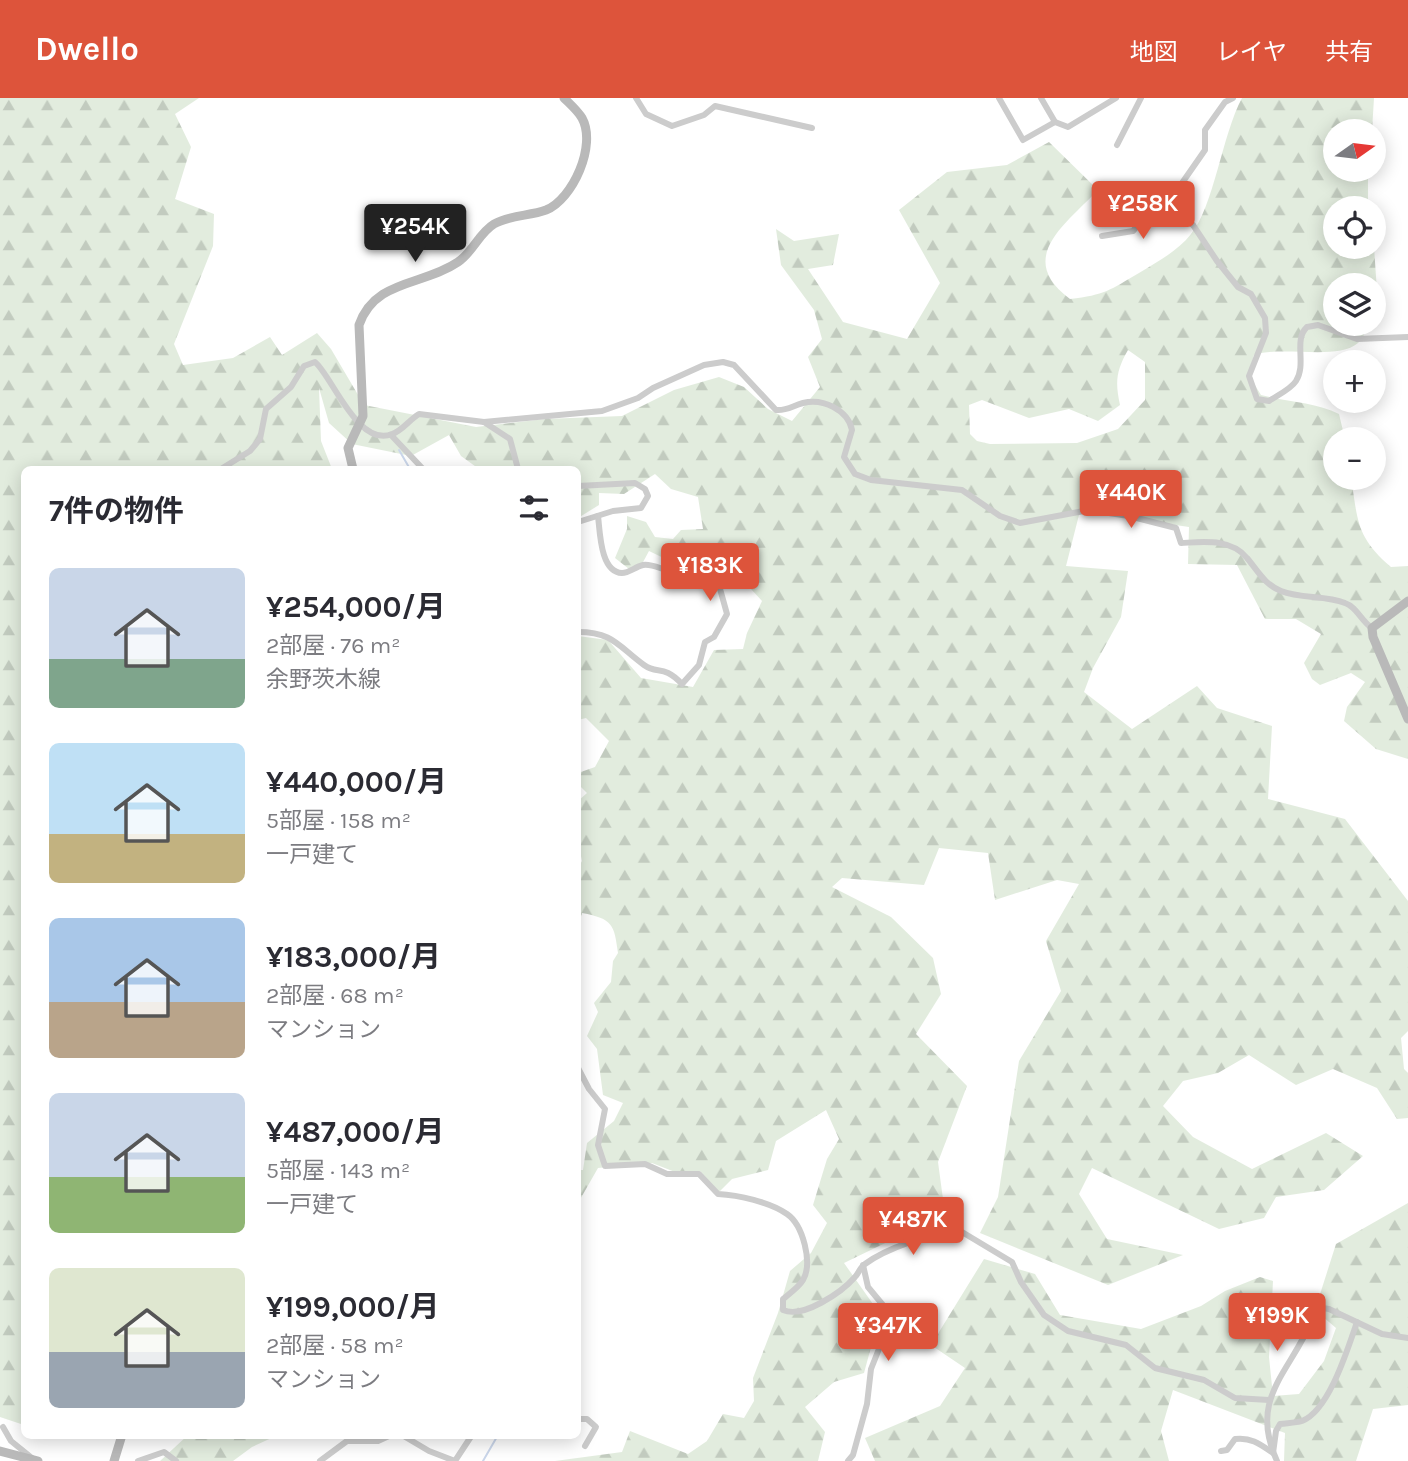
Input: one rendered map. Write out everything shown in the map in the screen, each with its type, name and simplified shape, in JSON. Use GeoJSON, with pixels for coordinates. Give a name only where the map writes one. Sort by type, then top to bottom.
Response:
{"type":"FeatureCollection","features":[{"type":"Feature","properties":{"kind":"main road"},"geometry":{"type":"LineString","coordinates":[[352,466],[348,448],[361,423],[363,401],[359,325],[363,312],[383,292],[455,264],[494,224],[544,211],[562,199],[582,160],[587,141],[583,119],[565,98]]}},
{"type":"Feature","properties":{"kind":"main road"},"geometry":{"type":"LineString","coordinates":[[1408,601],[1373,628],[1373,637],[1408,719]]}},
{"type":"Feature","properties":{"kind":"main road"},"geometry":{"type":"LineString","coordinates":[[114,1461],[121,1439]]}},
{"type":"Feature","properties":{"kind":"main road"},"geometry":{"type":"LineString","coordinates":[[0,1451],[36,1460]]}},
{"type":"Feature","properties":{"kind":"street"},"geometry":{"type":"LineString","coordinates":[[636,98],[646,114],[672,126],[704,115],[715,106],[812,128]]}},
{"type":"Feature","properties":{"kind":"street"},"geometry":{"type":"LineString","coordinates":[[999,98],[1023,140],[1055,122]]}},
{"type":"Feature","properties":{"kind":"street"},"geometry":{"type":"LineString","coordinates":[[1042,98],[1055,122],[1068,127],[1116,98]]}},
{"type":"Feature","properties":{"kind":"street"},"geometry":{"type":"LineString","coordinates":[[1117,145],[1140,98]]}},
{"type":"Feature","properties":{"kind":"street"},"geometry":{"type":"LineString","coordinates":[[1102,236],[1133,231],[1144,218],[1159,214],[1205,150],[1205,130],[1225,102],[1233,98]]}},
{"type":"Feature","properties":{"kind":"street"},"geometry":{"type":"LineString","coordinates":[[1166,205],[1193,225],[1238,287],[1251,294],[1265,318],[1266,333],[1248,376],[1257,399],[1269,401],[1295,383],[1302,362],[1300,337],[1307,327],[1318,325],[1357,339],[1408,337]]}},
{"type":"Feature","properties":{"kind":"street"},"geometry":{"type":"LineString","coordinates":[[226,466],[250,450],[260,439],[266,409],[291,387],[304,366],[315,362],[321,367],[344,408],[380,435],[391,435],[419,414],[484,422],[602,411],[638,398],[653,388],[704,365],[723,362],[734,365],[776,410],[786,411],[813,402],[827,404],[845,414],[852,430],[844,457],[855,474],[871,480],[962,490],[1000,516],[1020,523],[1089,510],[1129,516],[1176,528],[1181,543],[1213,541],[1234,548],[1243,553],[1258,575],[1271,586],[1296,596],[1347,603],[1373,628]]}},
{"type":"Feature","properties":{"kind":"street"},"geometry":{"type":"LineString","coordinates":[[484,422],[510,439],[517,466]]}},
{"type":"Feature","properties":{"kind":"street"},"geometry":{"type":"LineString","coordinates":[[391,435],[420,466]]}},
{"type":"Feature","properties":{"kind":"street"},"geometry":{"type":"LineString","coordinates":[[581,486],[635,483],[645,489],[648,496],[641,508],[581,521]]}},
{"type":"Feature","properties":{"kind":"street"},"geometry":{"type":"LineString","coordinates":[[581,632],[597,632],[621,643],[645,666],[669,671],[682,684],[699,665],[705,642],[714,637],[727,614],[717,578],[705,572],[677,573],[645,564],[626,572],[618,573],[612,569],[605,555],[598,516]]}},
{"type":"Feature","properties":{"kind":"street"},"geometry":{"type":"LineString","coordinates":[[581,1074],[605,1109],[598,1146],[605,1166],[645,1164],[667,1174],[699,1174],[718,1194],[741,1196],[785,1213],[794,1221],[808,1265],[803,1281],[783,1299],[783,1310],[790,1313],[821,1301],[842,1289],[863,1265],[931,1235],[957,1229],[1012,1262],[1044,1315],[1068,1331],[1126,1346],[1155,1368],[1204,1380],[1235,1398],[1269,1401]]}},
{"type":"Feature","properties":{"kind":"street"},"geometry":{"type":"LineString","coordinates":[[848,1461],[853,1455],[867,1404],[871,1369],[892,1316],[868,1287],[863,1265]]}},
{"type":"Feature","properties":{"kind":"street"},"geometry":{"type":"LineString","coordinates":[[1274,1300],[1313,1304],[1382,1334],[1408,1338]]}},
{"type":"Feature","properties":{"kind":"street"},"geometry":{"type":"LineString","coordinates":[[1277,1461],[1265,1431],[1269,1401],[1312,1320]]}},
{"type":"Feature","properties":{"kind":"street"},"geometry":{"type":"LineString","coordinates":[[1273,1453],[1276,1431],[1280,1424],[1302,1421],[1310,1416],[1332,1387],[1357,1322]]}},
{"type":"Feature","properties":{"kind":"street"},"geometry":{"type":"LineString","coordinates":[[581,1419],[587,1419],[596,1427],[585,1446]]}},
{"type":"Feature","properties":{"kind":"street"},"geometry":{"type":"LineString","coordinates":[[3,1427],[11,1441],[36,1460]]}},
{"type":"Feature","properties":{"kind":"street"},"geometry":{"type":"LineString","coordinates":[[1222,1451],[1227,1450],[1235,1439],[1244,1438],[1253,1439],[1273,1453]]}},
{"type":"Feature","properties":{"kind":"street"},"geometry":{"type":"LineString","coordinates":[[320,1461],[347,1441],[382,1439]]}},
{"type":"Feature","properties":{"kind":"street"},"geometry":{"type":"LineString","coordinates":[[409,1439],[429,1451],[455,1461],[469,1439]]}},
{"type":"Feature","properties":{"kind":"street"},"geometry":{"type":"LineString","coordinates":[[138,1461],[164,1452],[176,1461]]}},
{"type":"Feature","properties":{"kind":"green space"},"geometry":{"type":"Polygon","coordinates":[[[0,98],[199,98],[175,114],[191,147],[175,199],[214,214],[213,246],[174,344],[183,365],[233,358],[270,337],[282,355],[317,333],[331,349],[364,405],[476,427],[545,419],[622,416],[674,390],[719,377],[744,387],[768,409],[792,421],[820,387],[808,357],[822,339],[814,310],[781,265],[776,229],[794,241],[839,234],[833,265],[808,269],[843,322],[907,339],[940,283],[899,210],[947,172],[1007,165],[1049,142],[1098,190],[1060,229],[1046,256],[1047,270],[1054,284],[1070,299],[1082,297],[1107,291],[1121,284],[1167,256],[1191,234],[1206,206],[1242,98],[1374,98],[1373,119],[1323,119],[1323,182],[1368,182],[1368,196],[1323,196],[1323,259],[1375,259],[1376,273],[1323,273],[1323,336],[1363,336],[1349,348],[1341,350],[1279,351],[1254,355],[1248,374],[1261,395],[1323,408],[1323,413],[1339,414],[1342,427],[1323,427],[1323,490],[1353,490],[1360,527],[1371,546],[1391,567],[1408,566],[1408,759],[1376,749],[1344,721],[1347,707],[1365,682],[1351,673],[1320,685],[1312,679],[1304,663],[1321,634],[1296,619],[1265,619],[1237,565],[1188,564],[1189,527],[1080,511],[1066,566],[1128,571],[1121,617],[1093,668],[1084,692],[1132,729],[1197,686],[1217,708],[1272,726],[1268,799],[1345,819],[1408,901],[1408,1031],[1401,1038],[1404,1069],[1408,1073],[1408,1118],[1397,1119],[1377,1088],[1333,1069],[1296,1085],[1249,1055],[1218,1073],[1183,1081],[1163,1106],[1193,1137],[1252,1169],[1326,1133],[1363,1156],[1324,1190],[1276,1197],[1264,1218],[1219,1229],[1092,1168],[1079,1194],[1107,1239],[1183,1255],[1108,1285],[980,1233],[998,1197],[1019,1061],[1061,991],[1046,941],[1079,884],[1057,880],[995,900],[988,853],[939,848],[924,885],[842,878],[832,887],[891,917],[933,958],[941,994],[916,1034],[967,1086],[938,1162],[945,1214],[844,1263],[880,1314],[864,1373],[834,1382],[805,1407],[825,1432],[818,1461],[555,1461],[622,1452],[630,1431],[688,1454],[707,1441],[723,1414],[744,1418],[754,1401],[753,1378],[778,1313],[790,1271],[811,1253],[827,1223],[813,1205],[827,1159],[839,1139],[826,1110],[776,1141],[768,1170],[732,1179],[719,1192],[700,1171],[675,1172],[652,1163],[598,1168],[581,1198],[581,1170],[587,1143],[614,1121],[623,1103],[603,1095],[597,1049],[587,1036],[598,1012],[594,1003],[611,982],[613,961],[618,953],[610,924],[582,913],[581,917],[581,798],[587,793],[581,787],[581,772],[595,767],[609,741],[586,718],[581,719],[581,636],[608,640],[641,678],[693,687],[714,650],[743,649],[747,633],[762,601],[740,577],[721,580],[713,570],[676,564],[649,551],[642,564],[629,569],[615,558],[627,529],[627,516],[646,522],[655,537],[673,539],[681,530],[703,529],[698,497],[671,489],[655,474],[624,494],[599,493],[599,505],[581,516],[581,466],[475,466],[461,456],[449,435],[411,456],[352,444],[329,423],[319,388],[321,441],[331,466],[21,466],[21,1424],[0,1417],[0,98]],[[1128,350],[1118,377],[1120,405],[1098,421],[1069,409],[1029,418],[982,400],[969,405],[970,434],[977,441],[990,444],[1077,443],[1118,429],[1145,400],[1145,362],[1128,350]]]}},
{"type":"Feature","properties":{"kind":"green space"},"geometry":{"type":"Polygon","coordinates":[[[1408,1203],[1408,1405],[1373,1409],[1356,1461],[1284,1461],[1285,1433],[1173,1390],[1161,1431],[1169,1461],[875,1461],[865,1438],[940,1406],[965,1368],[931,1345],[984,1259],[1035,1274],[1060,1315],[1141,1329],[1201,1306],[1225,1291],[1260,1277],[1273,1281],[1269,1357],[1273,1396],[1299,1394],[1324,1361],[1336,1328],[1315,1310],[1336,1244],[1408,1203]]]}},
{"type":"Feature","properties":{"kind":"green space"},"geometry":{"type":"Polygon","coordinates":[[[184,1439],[269,1439],[252,1447],[233,1461],[160,1461],[184,1439]]]}},
{"type":"Feature","properties":{"kind":"waterway"},"geometry":{"type":"LineString","coordinates":[[399,450],[408,466]]}},
{"type":"Feature","properties":{"kind":"waterway"},"geometry":{"type":"LineString","coordinates":[[483,1461],[496,1439]]}}]}
